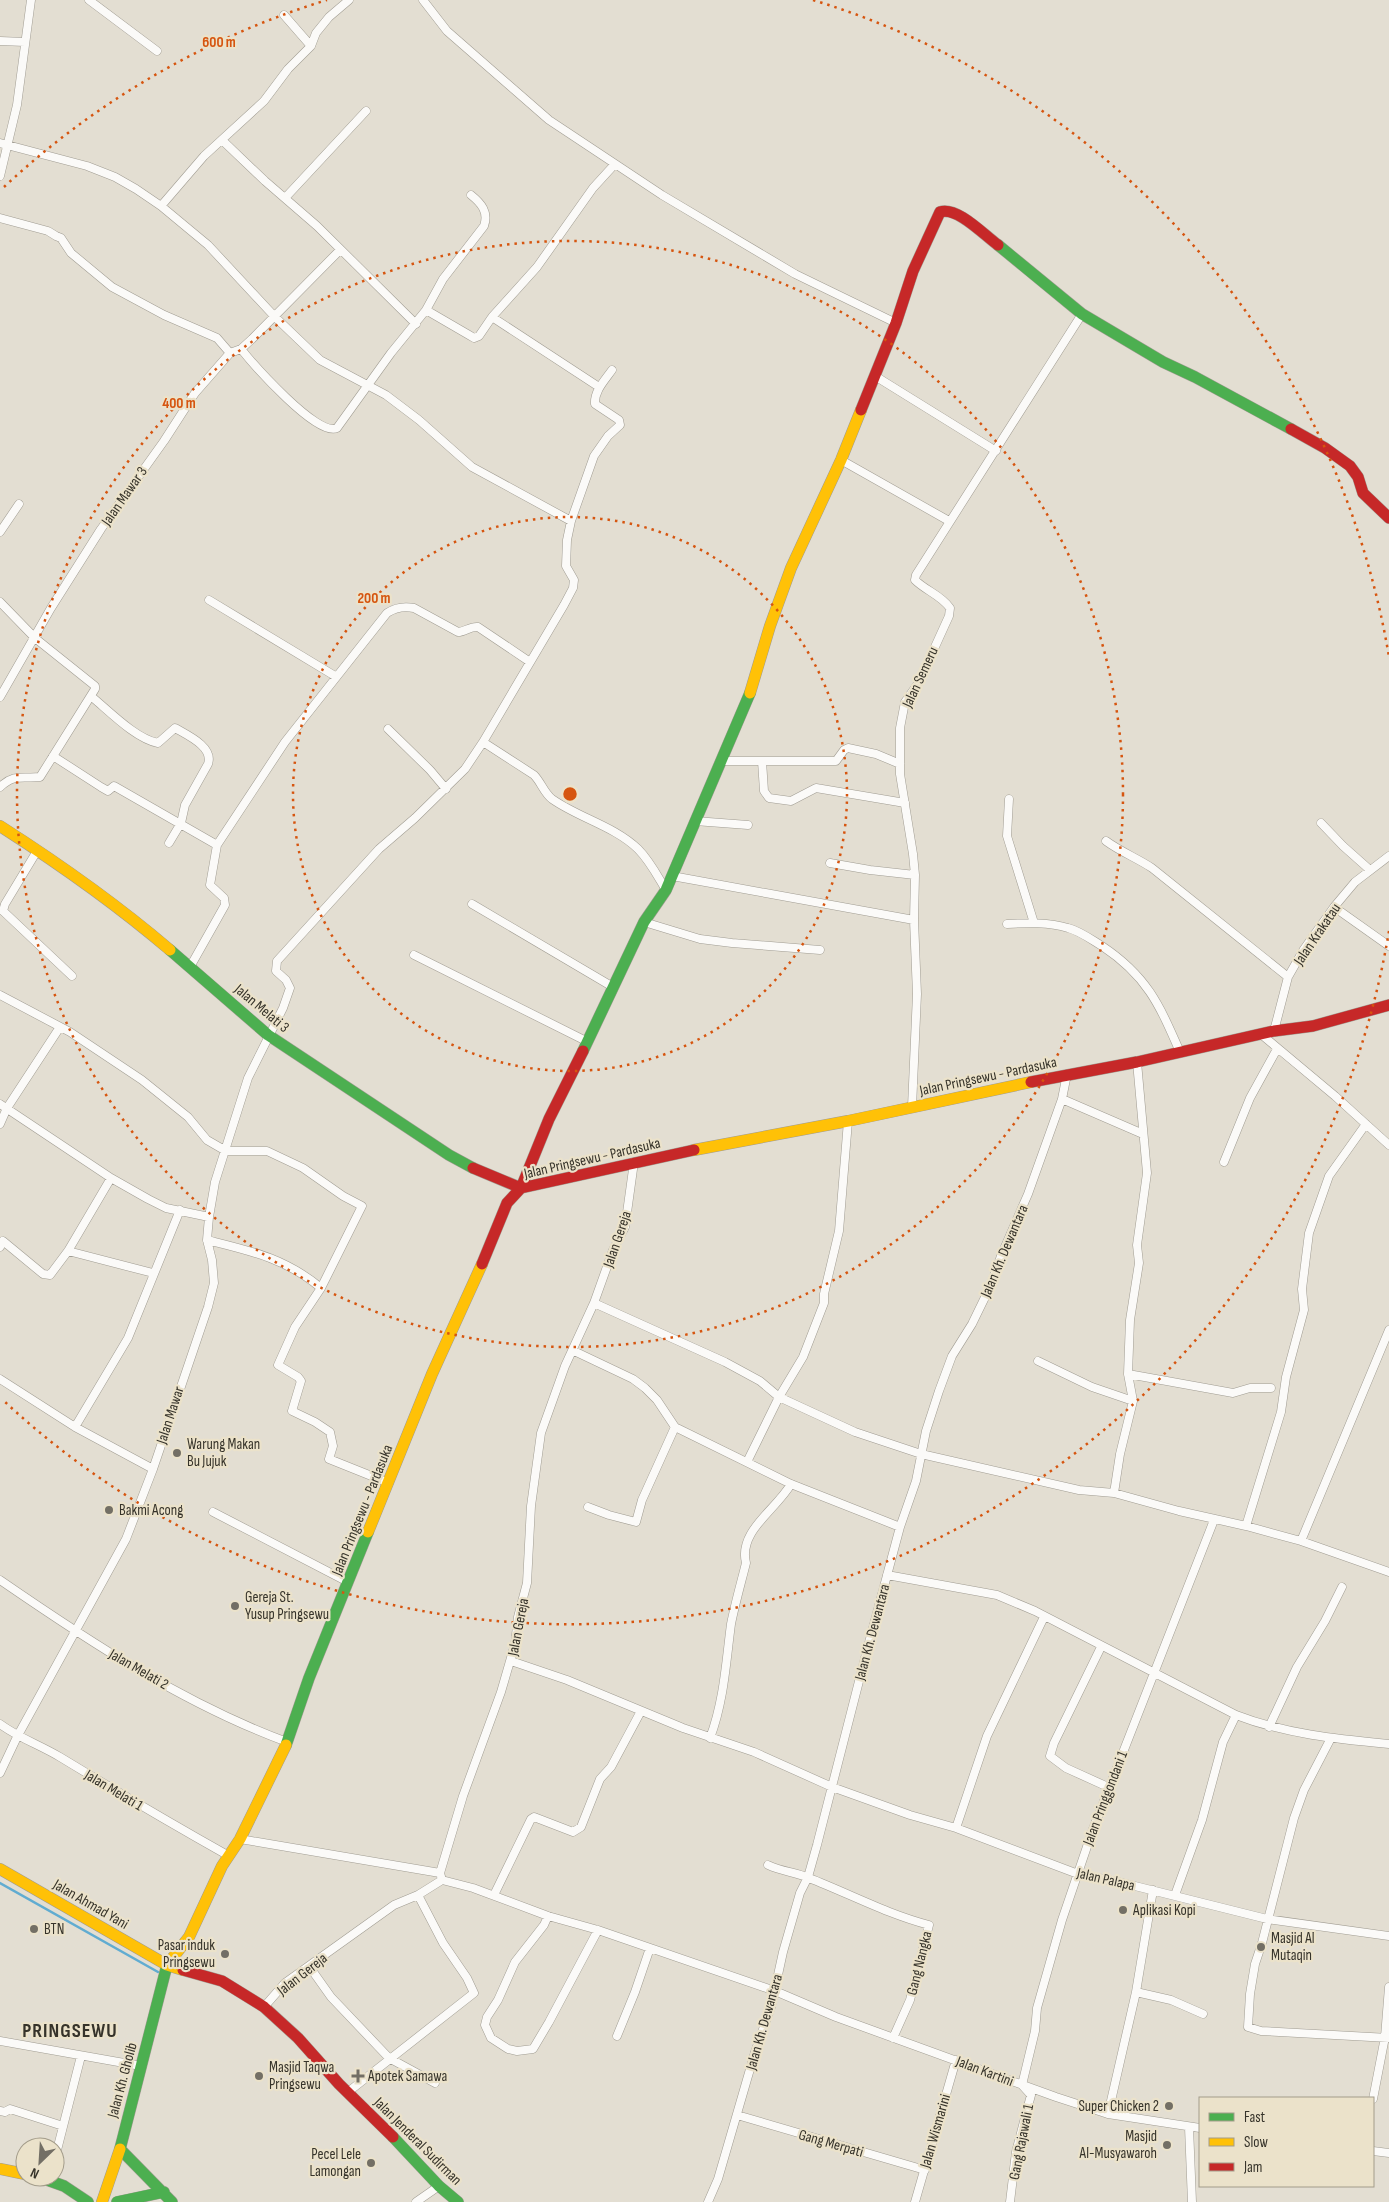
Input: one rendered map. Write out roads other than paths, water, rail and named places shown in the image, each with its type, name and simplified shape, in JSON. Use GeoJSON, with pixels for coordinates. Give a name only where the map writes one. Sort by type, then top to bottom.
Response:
{"type":"FeatureCollection","features":[{"type":"Feature","properties":{"kind":"main road"},"geometry":{"type":"LineString","coordinates":[[521,1188],[549,1119],[588,1042],[644,922],[666,890],[747,703],[770,626],[791,568],[841,460],[876,376],[913,271],[940,212],[946,210],[956,213],[1021,263],[1082,314],[1163,362],[1195,377],[1325,448],[1355,470],[1362,483],[1363,493],[1389,518]]}},
{"type":"Feature","properties":{"kind":"main road","name":"Jalan Melati 3"},"geometry":{"type":"LineString","coordinates":[[0,826],[70,871],[94,889],[190,967],[268,1035],[450,1155],[487,1175],[521,1188]]}},
{"type":"Feature","properties":{"kind":"main road","name":"Jalan Pringsewu - Pardasuka"},"geometry":{"type":"LineString","coordinates":[[167,1965],[189,1937],[222,1866],[240,1839],[287,1742],[309,1678],[432,1374],[473,1286],[507,1203],[521,1188],[634,1162],[848,1121],[1067,1074],[1138,1062],[1274,1031],[1313,1026],[1389,1005]]}},
{"type":"Feature","properties":{"kind":"main road","name":"Jalan Ahmad Yani"},"geometry":{"type":"LineString","coordinates":[[0,1869],[167,1965]]}},
{"type":"Feature","properties":{"kind":"main road","name":"Jalan Jenderal Sudirman"},"geometry":{"type":"LineString","coordinates":[[167,1965],[222,1981],[264,2006],[298,2038],[389,2136],[425,2169],[439,2186],[458,2202]]}},
{"type":"Feature","properties":{"kind":"main road","name":"Jalan Kh. Gholib"},"geometry":{"type":"LineString","coordinates":[[102,2202],[120,2149],[167,1965]]}},
{"type":"Feature","properties":{"kind":"main road"},"geometry":{"type":"LineString","coordinates":[[120,2149],[172,2202]]}},
{"type":"Feature","properties":{"kind":"main road"},"geometry":{"type":"LineString","coordinates":[[0,2168],[15,2172]]}},
{"type":"Feature","properties":{"kind":"main road"},"geometry":{"type":"LineString","coordinates":[[65,2187],[79,2194],[88,2202]]}},
{"type":"Feature","properties":{"kind":"main road"},"geometry":{"type":"LineString","coordinates":[[118,2202],[164,2192]]}},
{"type":"Feature","properties":{"kind":"street"},"geometry":{"type":"LineString","coordinates":[[0,176],[3,144],[17,105],[24,42],[32,0]]}},
{"type":"Feature","properties":{"kind":"street"},"geometry":{"type":"LineString","coordinates":[[89,0],[157,51]]}},
{"type":"Feature","properties":{"kind":"street"},"geometry":{"type":"LineString","coordinates":[[161,206],[204,156],[264,101],[288,69],[311,46],[316,33],[329,17],[349,0]]}},
{"type":"Feature","properties":{"kind":"street"},"geometry":{"type":"LineString","coordinates":[[423,0],[447,31],[549,120],[614,165],[794,274],[896,323]]}},
{"type":"Feature","properties":{"kind":"street"},"geometry":{"type":"LineString","coordinates":[[284,15],[311,46]]}},
{"type":"Feature","properties":{"kind":"street"},"geometry":{"type":"LineString","coordinates":[[0,41],[24,42]]}},
{"type":"Feature","properties":{"kind":"street"},"geometry":{"type":"LineString","coordinates":[[285,198],[366,111]]}},
{"type":"Feature","properties":{"kind":"street"},"geometry":{"type":"LineString","coordinates":[[222,140],[317,226],[416,324]]}},
{"type":"Feature","properties":{"kind":"street"},"geometry":{"type":"LineString","coordinates":[[3,144],[87,166],[115,177],[161,206],[208,245],[275,317],[320,360],[386,395],[419,420],[472,467],[570,521]]}},
{"type":"Feature","properties":{"kind":"street"},"geometry":{"type":"LineString","coordinates":[[426,310],[474,338],[479,336],[492,317],[552,249],[593,188],[614,165]]}},
{"type":"Feature","properties":{"kind":"street"},"geometry":{"type":"LineString","coordinates":[[241,349],[254,365],[300,411],[328,429],[337,428],[391,353],[416,324],[443,280],[484,226],[487,216],[482,203],[471,194]]}},
{"type":"Feature","properties":{"kind":"street"},"geometry":{"type":"LineString","coordinates":[[0,218],[48,231],[61,238],[71,253],[112,287],[164,316],[217,338],[230,353]]}},
{"type":"Feature","properties":{"kind":"street","name":"Jalan Mawar 3"},"geometry":{"type":"LineString","coordinates":[[0,697],[51,608],[113,512],[164,441],[195,393],[230,353],[241,349],[340,250]]}},
{"type":"Feature","properties":{"kind":"street","name":"Jalan Semeru"},"geometry":{"type":"LineString","coordinates":[[912,1107],[918,994],[914,920],[915,875],[900,774],[900,728],[905,702],[919,682],[949,616],[950,608],[945,600],[920,585],[915,580],[916,575],[1082,314]]}},
{"type":"Feature","properties":{"kind":"street"},"geometry":{"type":"LineString","coordinates":[[492,317],[599,387]]}},
{"type":"Feature","properties":{"kind":"street"},"geometry":{"type":"LineString","coordinates":[[388,729],[430,770],[446,789],[465,769],[483,742],[573,588],[574,580],[566,566],[570,521],[594,456],[608,436],[620,425],[619,420],[595,404],[599,387],[612,370]]}},
{"type":"Feature","properties":{"kind":"street"},"geometry":{"type":"LineString","coordinates":[[876,376],[996,451]]}},
{"type":"Feature","properties":{"kind":"street"},"geometry":{"type":"LineString","coordinates":[[841,460],[949,521]]}},
{"type":"Feature","properties":{"kind":"street"},"geometry":{"type":"LineString","coordinates":[[0,532],[19,504]]}},
{"type":"Feature","properties":{"kind":"street"},"geometry":{"type":"LineString","coordinates":[[209,600],[335,676]]}},
{"type":"Feature","properties":{"kind":"street"},"geometry":{"type":"LineString","coordinates":[[0,602],[35,638],[95,686],[96,689],[69,728],[46,770],[40,777],[22,776],[8,780],[0,787]]}},
{"type":"Feature","properties":{"kind":"street"},"geometry":{"type":"LineString","coordinates":[[190,967],[225,905],[224,898],[210,886],[217,845],[285,742],[335,676],[387,613],[395,608],[414,608],[458,632],[472,627],[483,629],[530,662]]}},
{"type":"Feature","properties":{"kind":"street"},"geometry":{"type":"LineString","coordinates":[[92,697],[126,725],[152,741],[158,742],[175,728],[192,738],[209,753],[208,764],[185,805],[181,823],[169,843]]}},
{"type":"Feature","properties":{"kind":"street"},"geometry":{"type":"LineString","coordinates":[[483,742],[534,775],[541,781],[551,798],[612,831],[637,848],[666,890]]}},
{"type":"Feature","properties":{"kind":"street"},"geometry":{"type":"LineString","coordinates":[[721,761],[836,761],[844,750],[848,748],[876,754],[900,764]]}},
{"type":"Feature","properties":{"kind":"street"},"geometry":{"type":"LineString","coordinates":[[53,756],[108,791],[114,786],[217,845]]}},
{"type":"Feature","properties":{"kind":"street"},"geometry":{"type":"LineString","coordinates":[[762,761],[764,791],[769,798],[791,801],[816,788],[905,803]]}},
{"type":"Feature","properties":{"kind":"street","name":"Jalan Mawar"},"geometry":{"type":"LineString","coordinates":[[0,1773],[126,1539],[153,1469],[214,1283],[212,1260],[207,1240],[215,1182],[248,1078],[283,1008],[290,988],[286,980],[276,971],[277,961],[379,849],[446,789]]}},
{"type":"Feature","properties":{"kind":"street"},"geometry":{"type":"LineString","coordinates":[[1009,799],[1007,836],[1034,923]]}},
{"type":"Feature","properties":{"kind":"street"},"geometry":{"type":"LineString","coordinates":[[695,821],[748,824]]}},
{"type":"Feature","properties":{"kind":"street"},"geometry":{"type":"LineString","coordinates":[[1321,823],[1370,870]]}},
{"type":"Feature","properties":{"kind":"street"},"geometry":{"type":"LineString","coordinates":[[1106,841],[1122,853],[1136,857],[1152,868],[1288,976]]}},
{"type":"Feature","properties":{"kind":"street"},"geometry":{"type":"LineString","coordinates":[[37,851],[2,912],[72,976]]}},
{"type":"Feature","properties":{"kind":"street","name":"Jalan Krakatau"},"geometry":{"type":"LineString","coordinates":[[1274,1031],[1288,976],[1304,949],[1334,907],[1355,882],[1389,856]]}},
{"type":"Feature","properties":{"kind":"street"},"geometry":{"type":"LineString","coordinates":[[830,863],[915,875]]}},
{"type":"Feature","properties":{"kind":"street"},"geometry":{"type":"LineString","coordinates":[[672,876],[914,920]]}},
{"type":"Feature","properties":{"kind":"street"},"geometry":{"type":"LineString","coordinates":[[472,904],[613,988]]}},
{"type":"Feature","properties":{"kind":"street"},"geometry":{"type":"LineString","coordinates":[[1334,907],[1389,946]]}},
{"type":"Feature","properties":{"kind":"street"},"geometry":{"type":"LineString","coordinates":[[644,922],[700,938],[732,943],[820,950]]}},
{"type":"Feature","properties":{"kind":"street"},"geometry":{"type":"LineString","coordinates":[[1007,924],[1034,923],[1069,928],[1118,957],[1145,982],[1161,1008],[1180,1052]]}},
{"type":"Feature","properties":{"kind":"street"},"geometry":{"type":"LineString","coordinates":[[414,955],[588,1042]]}},
{"type":"Feature","properties":{"kind":"street"},"geometry":{"type":"LineString","coordinates":[[0,994],[60,1027],[142,1080],[188,1118],[207,1140],[226,1151],[267,1151],[303,1168],[343,1196],[362,1206],[321,1288],[295,1327],[278,1365],[280,1368],[298,1377],[301,1381],[292,1411],[330,1432],[333,1446],[329,1459],[389,1482]]}},
{"type":"Feature","properties":{"kind":"street"},"geometry":{"type":"LineString","coordinates":[[0,1124],[3,1106],[60,1027]]}},
{"type":"Feature","properties":{"kind":"street"},"geometry":{"type":"LineString","coordinates":[[1262,1035],[1389,1145]]}},
{"type":"Feature","properties":{"kind":"street"},"geometry":{"type":"LineString","coordinates":[[1224,1162],[1250,1098],[1277,1049]]}},
{"type":"Feature","properties":{"kind":"street"},"geometry":{"type":"LineString","coordinates":[[1114,1493],[1120,1454],[1133,1401],[1128,1374],[1130,1320],[1139,1263],[1137,1245],[1147,1172],[1138,1062]]}},
{"type":"Feature","properties":{"kind":"street","name":"Jalan Kh. Dewantara"},"geometry":{"type":"LineString","coordinates":[[708,2202],[718,2179],[755,2052],[775,1992],[783,1952],[800,1893],[808,1877],[900,1527],[916,1480],[921,1454],[945,1372],[990,1287],[1031,1186],[1062,1099],[1067,1074]]}},
{"type":"Feature","properties":{"kind":"street"},"geometry":{"type":"LineString","coordinates":[[1062,1099],[1143,1134]]}},
{"type":"Feature","properties":{"kind":"street"},"geometry":{"type":"LineString","coordinates":[[3,1106],[112,1178],[166,1208],[209,1217]]}},
{"type":"Feature","properties":{"kind":"street"},"geometry":{"type":"LineString","coordinates":[[748,1462],[779,1397],[803,1358],[824,1303],[824,1294],[839,1231],[848,1121]]}},
{"type":"Feature","properties":{"kind":"street"},"geometry":{"type":"LineString","coordinates":[[1246,1526],[1281,1412],[1286,1377],[1304,1310],[1302,1290],[1309,1232],[1329,1176],[1366,1124]]}},
{"type":"Feature","properties":{"kind":"street","name":"Jalan Gereja"},"geometry":{"type":"LineString","coordinates":[[264,2006],[285,1984],[309,1966],[394,1905],[418,1895],[441,1876],[463,1796],[511,1661],[518,1617],[527,1583],[531,1506],[541,1432],[565,1366],[574,1351],[613,1250],[625,1227],[634,1162]]}},
{"type":"Feature","properties":{"kind":"street"},"geometry":{"type":"LineString","coordinates":[[0,1247],[3,1241],[43,1274],[50,1276],[68,1251],[112,1178]]}},
{"type":"Feature","properties":{"kind":"street"},"geometry":{"type":"LineString","coordinates":[[75,1427],[128,1338],[180,1210]]}},
{"type":"Feature","properties":{"kind":"street"},"geometry":{"type":"LineString","coordinates":[[207,1240],[278,1260],[321,1288]]}},
{"type":"Feature","properties":{"kind":"street"},"geometry":{"type":"LineString","coordinates":[[68,1251],[153,1273]]}},
{"type":"Feature","properties":{"kind":"street"},"geometry":{"type":"LineString","coordinates":[[594,1303],[726,1362],[760,1381],[779,1397],[855,1432],[921,1454],[1079,1490],[1114,1493],[1214,1520],[1246,1526],[1301,1541],[1389,1572]]}},
{"type":"Feature","properties":{"kind":"street"},"geometry":{"type":"LineString","coordinates":[[1301,1541],[1389,1330]]}},
{"type":"Feature","properties":{"kind":"street"},"geometry":{"type":"LineString","coordinates":[[574,1351],[633,1379],[645,1388],[660,1404],[675,1427],[791,1484],[900,1527]]}},
{"type":"Feature","properties":{"kind":"street"},"geometry":{"type":"LineString","coordinates":[[1038,1361],[1092,1387],[1133,1401]]}},
{"type":"Feature","properties":{"kind":"street"},"geometry":{"type":"LineString","coordinates":[[1128,1374],[1233,1393],[1250,1388],[1271,1388]]}},
{"type":"Feature","properties":{"kind":"street"},"geometry":{"type":"LineString","coordinates":[[0,1379],[75,1427],[153,1469]]}},
{"type":"Feature","properties":{"kind":"street"},"geometry":{"type":"LineString","coordinates":[[588,1507],[636,1522],[642,1500],[675,1427]]}},
{"type":"Feature","properties":{"kind":"street"},"geometry":{"type":"LineString","coordinates":[[710,1738],[717,1719],[724,1689],[731,1623],[746,1563],[744,1556],[746,1543],[760,1519],[778,1503],[791,1484]]}},
{"type":"Feature","properties":{"kind":"street"},"geometry":{"type":"LineString","coordinates":[[212,1512],[348,1582]]}},
{"type":"Feature","properties":{"kind":"street","name":"Jalan Pringgondani 1"},"geometry":{"type":"LineString","coordinates":[[1022,2085],[1035,2031],[1037,2008],[1062,1920],[1108,1786],[1155,1675],[1214,1520]]}},
{"type":"Feature","properties":{"kind":"street"},"geometry":{"type":"LineString","coordinates":[[887,1575],[997,1596],[1034,1611],[1155,1675],[1236,1715],[1269,1727],[1332,1738],[1389,1744]]}},
{"type":"Feature","properties":{"kind":"street","name":"Jalan Melati 2"},"geometry":{"type":"LineString","coordinates":[[0,1580],[99,1646],[207,1708],[287,1742]]}},
{"type":"Feature","properties":{"kind":"street"},"geometry":{"type":"LineString","coordinates":[[1269,1727],[1298,1667],[1325,1622],[1342,1587]]}},
{"type":"Feature","properties":{"kind":"street"},"geometry":{"type":"LineString","coordinates":[[956,1828],[987,1736],[1044,1617]]}},
{"type":"Feature","properties":{"kind":"street"},"geometry":{"type":"LineString","coordinates":[[1101,1647],[1054,1743],[1050,1756],[1066,1768],[1108,1786]]}},
{"type":"Feature","properties":{"kind":"street","name":"Jalan Palapa"},"geometry":{"type":"LineString","coordinates":[[511,1661],[567,1680],[710,1738],[754,1752],[832,1787],[910,1815],[956,1828],[1078,1874],[1175,1895],[1267,1919],[1389,1936]]}},
{"type":"Feature","properties":{"kind":"street"},"geometry":{"type":"LineString","coordinates":[[494,1895],[531,1818],[534,1817],[573,1832],[581,1827],[600,1779],[611,1767],[641,1711]]}},
{"type":"Feature","properties":{"kind":"street"},"geometry":{"type":"LineString","coordinates":[[1175,1895],[1202,1820],[1216,1760],[1236,1715]]}},
{"type":"Feature","properties":{"kind":"street","name":"Jalan Melati 1"},"geometry":{"type":"LineString","coordinates":[[0,1724],[18,1737],[57,1755],[167,1822],[229,1856]]}},
{"type":"Feature","properties":{"kind":"street"},"geometry":{"type":"LineString","coordinates":[[1332,1738],[1304,1790],[1255,1964],[1250,1994],[1248,2027],[1261,2031],[1387,2037]]}},
{"type":"Feature","properties":{"kind":"street","name":"Jalan Kartini"},"geometry":{"type":"LineString","coordinates":[[240,1839],[441,1876],[548,1916],[598,1930],[775,1992],[893,2038],[1108,2114],[1199,2128]]}},
{"type":"Feature","properties":{"kind":"street"},"geometry":{"type":"LineString","coordinates":[[768,1865],[783,1872],[808,1877]]}},
{"type":"Feature","properties":{"kind":"street","name":"Gang Nangka"},"geometry":{"type":"LineString","coordinates":[[808,1877],[872,1906],[906,1919],[929,1925],[910,2000],[893,2038]]}},
{"type":"Feature","properties":{"kind":"street"},"geometry":{"type":"LineString","coordinates":[[1108,2114],[1136,1992],[1153,1890]]}},
{"type":"Feature","properties":{"kind":"street"},"geometry":{"type":"LineString","coordinates":[[348,2092],[474,1993],[467,1978],[443,1943],[418,1895]]}},
{"type":"Feature","properties":{"kind":"street"},"geometry":{"type":"LineString","coordinates":[[548,1916],[544,1925],[515,1962],[485,2025],[491,2038],[508,2049],[517,2051],[533,2048],[553,2016],[598,1930]]}},
{"type":"Feature","properties":{"kind":"street"},"geometry":{"type":"LineString","coordinates":[[617,2036],[650,1948]]}},
{"type":"Feature","properties":{"kind":"street"},"geometry":{"type":"LineString","coordinates":[[309,1966],[331,1997],[389,2058],[435,2083]]}},
{"type":"Feature","properties":{"kind":"street"},"geometry":{"type":"LineString","coordinates":[[1373,2097],[1387,2037],[1389,1987]]}},
{"type":"Feature","properties":{"kind":"street"},"geometry":{"type":"LineString","coordinates":[[1136,1992],[1171,2000],[1203,2014]]}},
{"type":"Feature","properties":{"kind":"street"},"geometry":{"type":"LineString","coordinates":[[0,2041],[141,2066]]}},
{"type":"Feature","properties":{"kind":"street"},"geometry":{"type":"LineString","coordinates":[[60,2137],[81,2056]]}},
{"type":"Feature","properties":{"kind":"street","name":"Jalan Wismarini"},"geometry":{"type":"LineString","coordinates":[[915,2202],[925,2170],[929,2146],[956,2060]]}},
{"type":"Feature","properties":{"kind":"street","name":"Gang Rajawali 1"},"geometry":{"type":"LineString","coordinates":[[1010,2202],[1016,2152],[1031,2095],[1022,2085]]}},
{"type":"Feature","properties":{"kind":"street"},"geometry":{"type":"LineString","coordinates":[[0,2111],[5,2112],[10,2109],[62,2126]]}},
{"type":"Feature","properties":{"kind":"street","name":"Gang Merpati"},"geometry":{"type":"LineString","coordinates":[[737,2115],[925,2170]]}},
{"type":"Feature","properties":{"kind":"street"},"geometry":{"type":"LineString","coordinates":[[1189,2127],[1192,2202]]}},
{"type":"Feature","properties":{"kind":"street"},"geometry":{"type":"LineString","coordinates":[[1374,2150],[1389,2152]]}},
{"type":"Feature","properties":{"kind":"street"},"geometry":{"type":"LineString","coordinates":[[416,2202],[439,2186]]}},
{"type":"Feature","properties":{"kind":"waterway"},"geometry":{"type":"LineString","coordinates":[[0,1883],[158,1972]]}},
{"type":"Feature","properties":{"kind":"place","name":"Warung Makan Bu Jujuk"},"geometry":{"type":"Point","coordinates":[177,1453]}},
{"type":"Feature","properties":{"kind":"place","name":"Bakmi Acong"},"geometry":{"type":"Point","coordinates":[109,1510]}},
{"type":"Feature","properties":{"kind":"place","name":"Gereja St. Yusup Pringsewu"},"geometry":{"type":"Point","coordinates":[235,1606]}},
{"type":"Feature","properties":{"kind":"place","name":"Aplikasi Kopi"},"geometry":{"type":"Point","coordinates":[1123,1910]}},
{"type":"Feature","properties":{"kind":"place","name":"BTN"},"geometry":{"type":"Point","coordinates":[34,1929]}},
{"type":"Feature","properties":{"kind":"place","name":"Masjid Al Mutaqin"},"geometry":{"type":"Point","coordinates":[1261,1947]}},
{"type":"Feature","properties":{"kind":"place","name":"Pasar induk Pringsewu"},"geometry":{"type":"Point","coordinates":[225,1954]}},
{"type":"Feature","properties":{"kind":"place","name":"Masjid Taqwa Pringsewu"},"geometry":{"type":"Point","coordinates":[259,2076]}},
{"type":"Feature","properties":{"kind":"place","name":"Apotek Samawa"},"geometry":{"type":"Point","coordinates":[358,2076]}},
{"type":"Feature","properties":{"kind":"place","name":"Super Chicken 2"},"geometry":{"type":"Point","coordinates":[1169,2106]}},
{"type":"Feature","properties":{"kind":"place","name":"Masjid Al-Musyawaroh"},"geometry":{"type":"Point","coordinates":[1167,2145]}},
{"type":"Feature","properties":{"kind":"place","name":"Pecel Lele Lamongan"},"geometry":{"type":"Point","coordinates":[371,2163]}},
{"type":"Feature","properties":{"kind":"district","name":"PRINGSEWU"},"geometry":{"type":"Point","coordinates":[70,2030]}}]}
